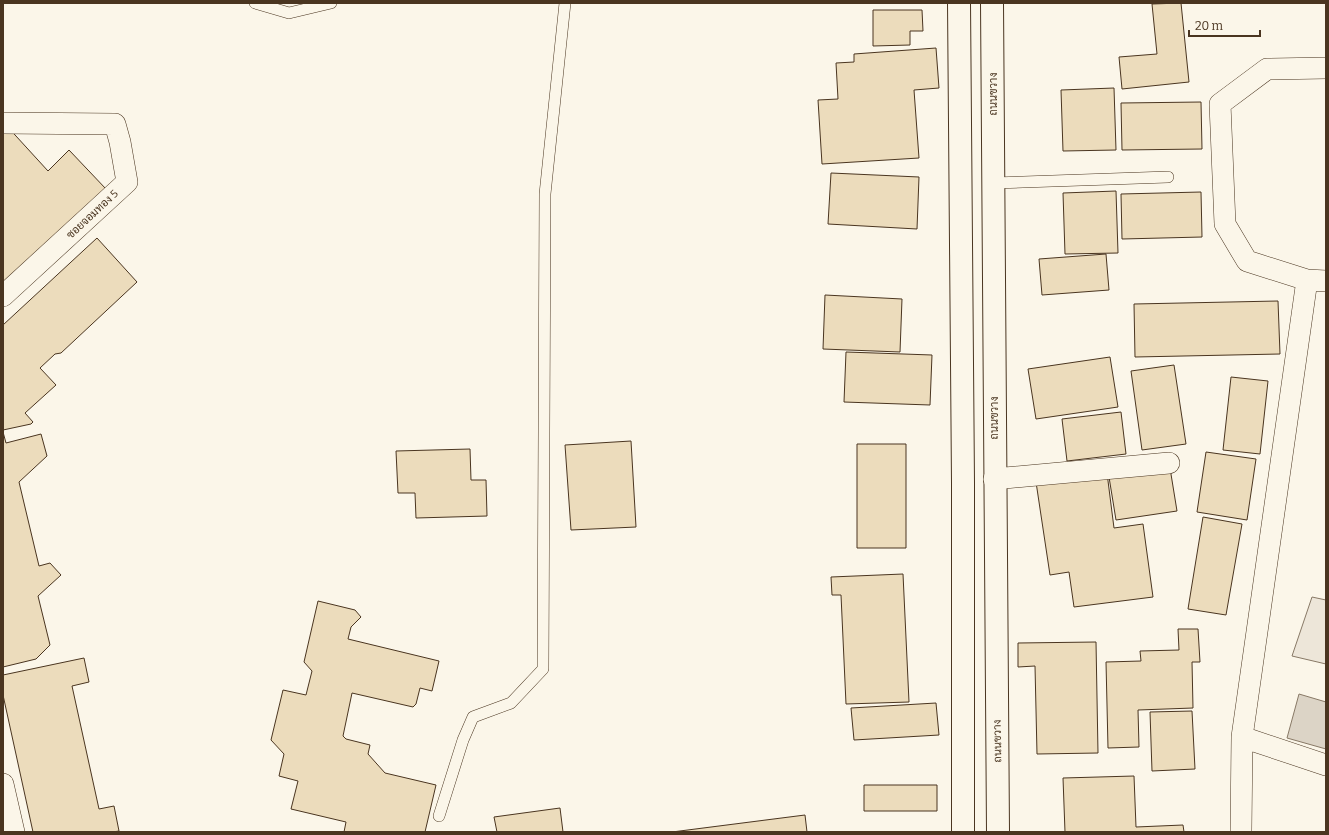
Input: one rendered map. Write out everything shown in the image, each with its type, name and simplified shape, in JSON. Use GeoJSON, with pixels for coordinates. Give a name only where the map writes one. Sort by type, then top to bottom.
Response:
{"type":"FeatureCollection","features":[{"type":"Feature","properties":{"kind":"main road"},"geometry":{"type":"LineString","coordinates":[[959,3],[963,483],[963,832]]}},
{"type":"Feature","properties":{"kind":"main road","name":"ถนนขวาง"},"geometry":{"type":"LineString","coordinates":[[992,3],[994,479],[998,832]]}},
{"type":"Feature","properties":{"kind":"main road"},"geometry":{"type":"LineString","coordinates":[[963,776],[997,779]]}},
{"type":"Feature","properties":{"kind":"street"},"geometry":{"type":"LineString","coordinates":[[1241,832],[1242,737],[1317,281],[1247,261],[1225,224],[1220,104],[1267,69],[1326,68]]}},
{"type":"Feature","properties":{"kind":"street","name":"ซอยจอมทอง 5"},"geometry":{"type":"LineString","coordinates":[[3,123],[115,124],[120,142],[127,182],[3,296]]}},
{"type":"Feature","properties":{"kind":"street"},"geometry":{"type":"LineString","coordinates":[[994,479],[1169,464]]}},
{"type":"Feature","properties":{"kind":"street"},"geometry":{"type":"LineString","coordinates":[[1242,737],[1326,765]]}},
{"type":"Feature","properties":{"kind":"street"},"geometry":{"type":"LineString","coordinates":[[3,784],[14,832]]}},
{"type":"Feature","properties":{"kind":"lane"},"geometry":{"type":"LineString","coordinates":[[254,3],[289,13],[331,3]]}},
{"type":"Feature","properties":{"kind":"lane"},"geometry":{"type":"LineString","coordinates":[[439,816],[463,740],[473,717],[512,703],[543,669],[545,194],[565,3]]}},
{"type":"Feature","properties":{"kind":"lane"},"geometry":{"type":"LineString","coordinates":[[993,183],[1168,176]]}},
{"type":"Feature","properties":{"kind":"shaded area"},"geometry":{"type":"Polygon","coordinates":[[[1312,597],[1326,600],[1326,664],[1292,656],[1312,597]]]}},
{"type":"Feature","properties":{"kind":"shaded area"},"geometry":{"type":"Polygon","coordinates":[[[1299,694],[1326,702],[1326,749],[1287,738],[1299,694]]]}},
{"type":"Feature","properties":{"kind":"building"},"geometry":{"type":"Polygon","coordinates":[[[1181,3],[1189,82],[1122,89],[1119,57],[1157,54],[1152,4],[1181,3]]]}},
{"type":"Feature","properties":{"kind":"building"},"geometry":{"type":"Polygon","coordinates":[[[873,10],[922,10],[923,31],[910,31],[910,45],[873,46],[873,10]]]}},
{"type":"Feature","properties":{"kind":"building"},"geometry":{"type":"Polygon","coordinates":[[[936,48],[939,88],[914,90],[919,158],[822,164],[818,100],[838,99],[836,63],[854,62],[854,54],[936,48]]]}},
{"type":"Feature","properties":{"kind":"building"},"geometry":{"type":"Polygon","coordinates":[[[1114,88],[1116,150],[1063,151],[1061,90],[1114,88]]]}},
{"type":"Feature","properties":{"kind":"building"},"geometry":{"type":"Polygon","coordinates":[[[1201,102],[1202,149],[1122,150],[1121,103],[1201,102]]]}},
{"type":"Feature","properties":{"kind":"building"},"geometry":{"type":"Polygon","coordinates":[[[5,124],[48,171],[69,150],[106,189],[3,287],[3,126],[5,124]]]}},
{"type":"Feature","properties":{"kind":"building"},"geometry":{"type":"Polygon","coordinates":[[[831,173],[919,177],[917,229],[828,224],[831,173]]]}},
{"type":"Feature","properties":{"kind":"building"},"geometry":{"type":"Polygon","coordinates":[[[1116,191],[1118,253],[1065,254],[1063,193],[1116,191]]]}},
{"type":"Feature","properties":{"kind":"building"},"geometry":{"type":"Polygon","coordinates":[[[1201,192],[1202,237],[1122,239],[1121,194],[1201,192]]]}},
{"type":"Feature","properties":{"kind":"building"},"geometry":{"type":"Polygon","coordinates":[[[97,238],[137,282],[61,353],[55,354],[40,368],[56,385],[25,413],[33,422],[31,424],[3,430],[3,325],[97,238]]]}},
{"type":"Feature","properties":{"kind":"building"},"geometry":{"type":"Polygon","coordinates":[[[1106,254],[1109,290],[1042,295],[1039,259],[1106,254]]]}},
{"type":"Feature","properties":{"kind":"building"},"geometry":{"type":"Polygon","coordinates":[[[825,295],[902,299],[900,352],[823,349],[825,295]]]}},
{"type":"Feature","properties":{"kind":"building"},"geometry":{"type":"Polygon","coordinates":[[[1278,301],[1280,354],[1135,357],[1134,304],[1278,301]]]}},
{"type":"Feature","properties":{"kind":"building"},"geometry":{"type":"Polygon","coordinates":[[[846,352],[932,355],[930,405],[844,402],[846,352]]]}},
{"type":"Feature","properties":{"kind":"building"},"geometry":{"type":"Polygon","coordinates":[[[1110,357],[1118,407],[1036,419],[1028,369],[1110,357]]]}},
{"type":"Feature","properties":{"kind":"building"},"geometry":{"type":"Polygon","coordinates":[[[1174,365],[1186,444],[1142,450],[1131,371],[1174,365]]]}},
{"type":"Feature","properties":{"kind":"building"},"geometry":{"type":"Polygon","coordinates":[[[1231,377],[1268,381],[1260,454],[1223,450],[1231,377]]]}},
{"type":"Feature","properties":{"kind":"building"},"geometry":{"type":"Polygon","coordinates":[[[1121,412],[1126,454],[1067,461],[1062,419],[1121,412]]]}},
{"type":"Feature","properties":{"kind":"building"},"geometry":{"type":"Polygon","coordinates":[[[3,432],[6,443],[41,434],[47,456],[19,482],[39,566],[50,563],[61,575],[38,596],[50,645],[36,659],[3,667],[3,432]]]}},
{"type":"Feature","properties":{"kind":"building"},"geometry":{"type":"Polygon","coordinates":[[[631,441],[636,527],[571,530],[565,445],[631,441]]]}},
{"type":"Feature","properties":{"kind":"building"},"geometry":{"type":"Polygon","coordinates":[[[857,444],[906,444],[906,548],[857,548],[857,444]]]}},
{"type":"Feature","properties":{"kind":"building"},"geometry":{"type":"Polygon","coordinates":[[[470,449],[471,480],[486,480],[487,516],[416,518],[415,493],[398,493],[396,451],[470,449]]]}},
{"type":"Feature","properties":{"kind":"building"},"geometry":{"type":"Polygon","coordinates":[[[1206,452],[1256,459],[1247,520],[1197,512],[1206,452]]]}},
{"type":"Feature","properties":{"kind":"building"},"geometry":{"type":"Polygon","coordinates":[[[1170,468],[1177,511],[1116,520],[1109,477],[1170,468]]]}},
{"type":"Feature","properties":{"kind":"building"},"geometry":{"type":"Polygon","coordinates":[[[1107,473],[1114,528],[1143,524],[1153,597],[1074,607],[1069,572],[1050,575],[1036,482],[1107,473]]]}},
{"type":"Feature","properties":{"kind":"building"},"geometry":{"type":"Polygon","coordinates":[[[1203,517],[1242,524],[1226,615],[1188,609],[1203,517]]]}},
{"type":"Feature","properties":{"kind":"building"},"geometry":{"type":"Polygon","coordinates":[[[903,574],[909,702],[846,704],[841,595],[832,595],[831,577],[903,574]]]}},
{"type":"Feature","properties":{"kind":"building"},"geometry":{"type":"Polygon","coordinates":[[[318,601],[355,610],[361,617],[351,627],[348,639],[439,661],[432,691],[420,688],[416,704],[413,707],[352,693],[343,736],[346,739],[370,745],[368,754],[385,773],[436,785],[425,832],[344,832],[346,822],[291,809],[298,781],[279,776],[284,754],[271,740],[283,690],[306,695],[312,671],[304,662],[318,601]]]}},
{"type":"Feature","properties":{"kind":"building"},"geometry":{"type":"Polygon","coordinates":[[[1178,629],[1198,629],[1200,662],[1192,662],[1193,708],[1138,710],[1139,747],[1108,748],[1106,662],[1141,661],[1140,651],[1179,650],[1178,629]]]}},
{"type":"Feature","properties":{"kind":"building"},"geometry":{"type":"Polygon","coordinates":[[[1096,642],[1098,753],[1037,754],[1035,666],[1018,667],[1018,643],[1096,642]]]}},
{"type":"Feature","properties":{"kind":"building"},"geometry":{"type":"Polygon","coordinates":[[[84,658],[89,682],[72,686],[99,809],[114,806],[119,831],[33,832],[3,695],[3,675],[84,658]]]}},
{"type":"Feature","properties":{"kind":"building"},"geometry":{"type":"Polygon","coordinates":[[[936,703],[939,735],[854,740],[851,708],[936,703]]]}},
{"type":"Feature","properties":{"kind":"building"},"geometry":{"type":"Polygon","coordinates":[[[1192,711],[1195,769],[1152,771],[1150,712],[1192,711]]]}},
{"type":"Feature","properties":{"kind":"building"},"geometry":{"type":"Polygon","coordinates":[[[1134,776],[1136,827],[1183,825],[1184,832],[1065,832],[1063,778],[1134,776]]]}},
{"type":"Feature","properties":{"kind":"building"},"geometry":{"type":"Polygon","coordinates":[[[864,785],[937,785],[937,811],[864,811],[864,785]]]}},
{"type":"Feature","properties":{"kind":"building"},"geometry":{"type":"Polygon","coordinates":[[[560,808],[563,832],[497,832],[494,817],[560,808]]]}},
{"type":"Feature","properties":{"kind":"building"},"geometry":{"type":"Polygon","coordinates":[[[805,815],[807,832],[672,832],[805,815]]]}}]}
